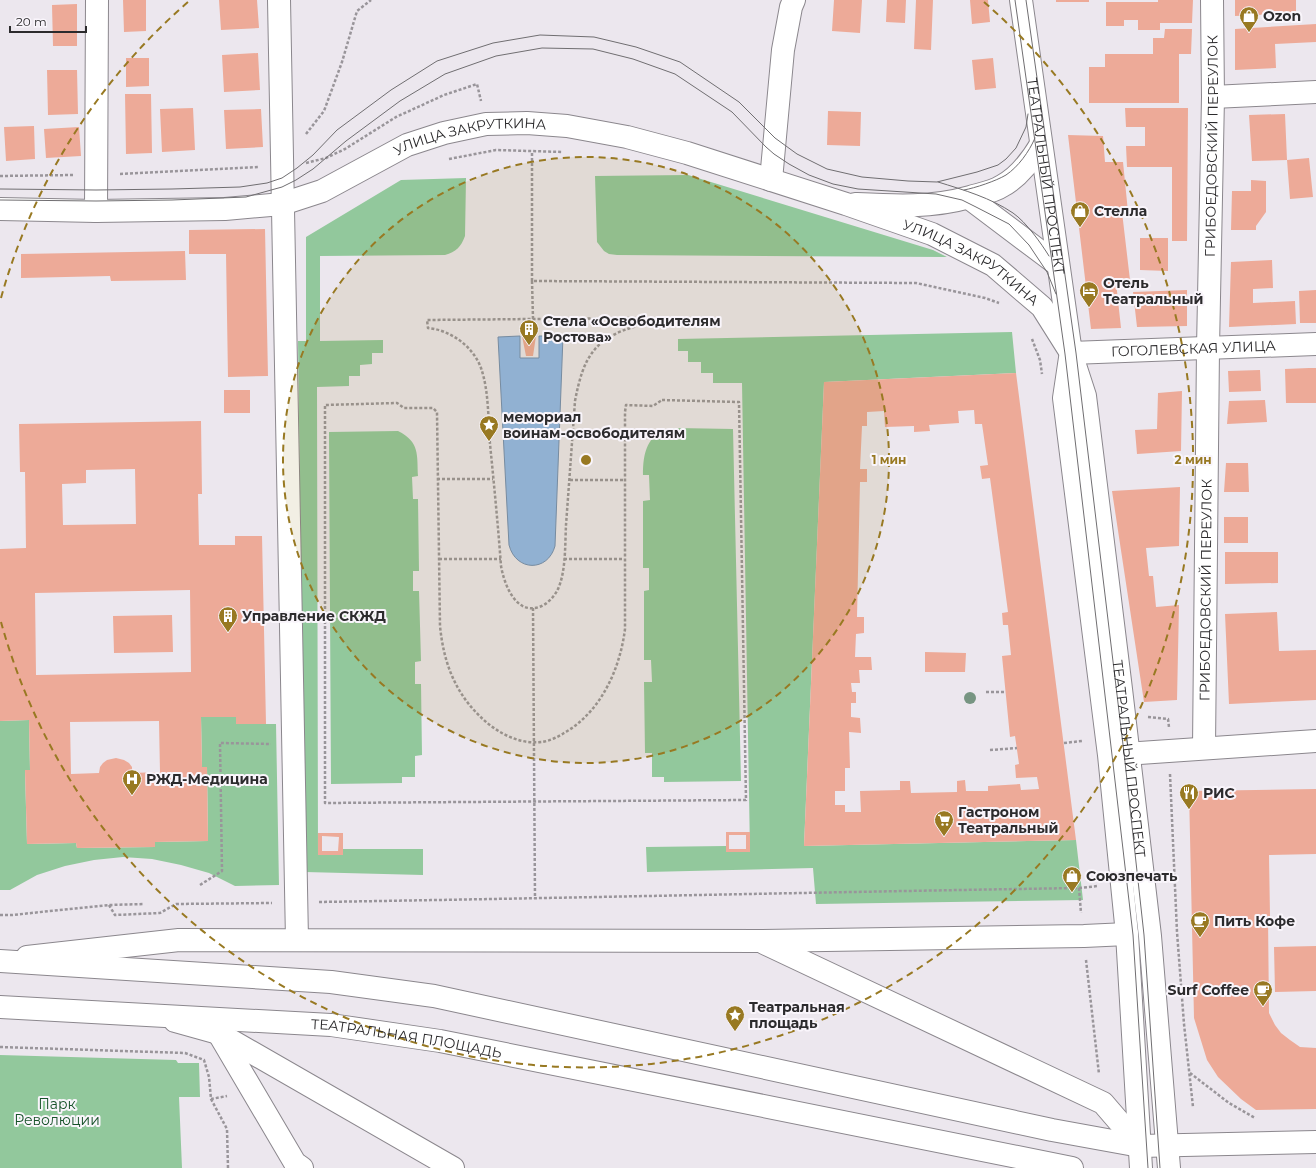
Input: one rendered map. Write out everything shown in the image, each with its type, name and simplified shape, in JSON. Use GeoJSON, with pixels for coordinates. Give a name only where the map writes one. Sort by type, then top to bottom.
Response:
{"type":"FeatureCollection","features":[{"type":"Feature","properties":{"kind":"street"},"geometry":{"type":"LineString","coordinates":[[96,210],[97,0]]}},
{"type":"Feature","properties":{"kind":"street"},"geometry":{"type":"LineString","coordinates":[[279,0],[297,940]]}},
{"type":"Feature","properties":{"kind":"street"},"geometry":{"type":"LineString","coordinates":[[771,180],[783,50],[791,7],[794,0]]}},
{"type":"Feature","properties":{"kind":"street","name":"ТЕАТРАЛЬНЫЙ ПРОСПЕКТ"},"geometry":{"type":"LineString","coordinates":[[1020,0],[1071,353],[1085,396],[1119,754],[1127,934],[1141,1168]]}},
{"type":"Feature","properties":{"kind":"street","name":"ГРИБОЕДОВСКИЙ ПЕРЕУЛОК"},"geometry":{"type":"LineString","coordinates":[[1204,748],[1208,348],[1213,97],[1212,0]]}},
{"type":"Feature","properties":{"kind":"street"},"geometry":{"type":"LineString","coordinates":[[1213,97],[1316,92]]}},
{"type":"Feature","properties":{"kind":"street","name":"УЛИЦА ЗАКРУТКИНА"},"geometry":{"type":"LineString","coordinates":[[0,209],[225,209],[282,204],[322,191],[407,145],[444,133],[486,124],[527,123],[567,126],[627,137],[687,153],[846,204],[932,234],[993,265],[1042,307],[1071,353]]}},
{"type":"Feature","properties":{"kind":"street","name":"УЛИЦА ЗАКРУТКИНА"},"geometry":{"type":"LineString","coordinates":[[846,204],[903,207],[930,206],[969,198],[1001,187],[1013,179],[1034,158],[1041,144]]}},
{"type":"Feature","properties":{"kind":"street"},"geometry":{"type":"LineString","coordinates":[[969,198],[1058,264]]}},
{"type":"Feature","properties":{"kind":"street","name":"ГОГОЛЕВСКАЯ УЛИЦА"},"geometry":{"type":"LineString","coordinates":[[1071,353],[1316,344]]}},
{"type":"Feature","properties":{"kind":"street"},"geometry":{"type":"LineString","coordinates":[[1119,754],[1316,741]]}},
{"type":"Feature","properties":{"kind":"street","name":"ТЕАТРАЛЬНЫЙ ПРОСПЕКТ"},"geometry":{"type":"LineString","coordinates":[[1119,754],[1150,936],[1169,1168]]}},
{"type":"Feature","properties":{"kind":"street"},"geometry":{"type":"LineString","coordinates":[[0,960],[179,940],[760,941],[1127,934]]}},
{"type":"Feature","properties":{"kind":"street"},"geometry":{"type":"LineString","coordinates":[[760,941],[1103,1103],[1140,1146]]}},
{"type":"Feature","properties":{"kind":"street"},"geometry":{"type":"LineString","coordinates":[[0,960],[331,982],[434,996],[1052,1130],[1140,1146],[1316,1142]]}},
{"type":"Feature","properties":{"kind":"street"},"geometry":{"type":"LineString","coordinates":[[0,1007],[159,1016],[218,1033],[453,1168]]}},
{"type":"Feature","properties":{"kind":"street","name":"ТЕАТРАЛЬНАЯ ПЛОЩАДЬ"},"geometry":{"type":"LineString","coordinates":[[159,1016],[330,1025],[440,1041],[1072,1168]]}},
{"type":"Feature","properties":{"kind":"street"},"geometry":{"type":"LineString","coordinates":[[218,1033],[295,1162],[302,1168]]}},
{"type":"Feature","properties":{"kind":"path"},"geometry":{"type":"LineString","coordinates":[[305,136],[324,111],[342,62],[357,11],[371,0]]}},
{"type":"Feature","properties":{"kind":"path"},"geometry":{"type":"LineString","coordinates":[[0,176],[96,175],[302,164],[326,158],[345,149],[396,117],[444,95],[478,84]]}},
{"type":"Feature","properties":{"kind":"path"},"geometry":{"type":"LineString","coordinates":[[446,159],[496,150],[564,152]]}},
{"type":"Feature","properties":{"kind":"path"},"geometry":{"type":"LineString","coordinates":[[532,151],[533,319]]}},
{"type":"Feature","properties":{"kind":"path"},"geometry":{"type":"LineString","coordinates":[[532,282],[916,283],[985,298],[1005,305]]}},
{"type":"Feature","properties":{"kind":"path"},"geometry":{"type":"LineString","coordinates":[[988,294],[1000,303]]}},
{"type":"Feature","properties":{"kind":"path"},"geometry":{"type":"LineString","coordinates":[[637,318],[637,326],[621,331],[605,340],[593,350],[585,364],[575,401],[564,559],[561,578],[557,591],[547,603],[533,608],[523,605],[511,594],[505,583],[500,559],[493,479],[487,404],[480,368],[473,354],[463,344],[449,333],[439,329],[428,328],[427,320],[637,318]]}},
{"type":"Feature","properties":{"kind":"path"},"geometry":{"type":"LineString","coordinates":[[1030,334],[1040,360],[1042,375]]}},
{"type":"Feature","properties":{"kind":"path"},"geometry":{"type":"LineString","coordinates":[[662,400],[739,402],[746,800],[325,802],[325,405],[397,403],[404,408],[433,408],[436,412],[439,559],[442,641],[452,674],[459,690],[469,706],[496,730],[507,736],[525,742],[544,742],[558,737],[570,730],[584,718],[595,705],[614,672],[623,644],[625,629],[624,559],[626,405],[653,406],[662,400]]}},
{"type":"Feature","properties":{"kind":"path"},"geometry":{"type":"LineString","coordinates":[[437,479],[493,479]]}},
{"type":"Feature","properties":{"kind":"path"},"geometry":{"type":"LineString","coordinates":[[570,480],[625,480]]}},
{"type":"Feature","properties":{"kind":"path"},"geometry":{"type":"LineString","coordinates":[[439,559],[500,559]]}},
{"type":"Feature","properties":{"kind":"path"},"geometry":{"type":"LineString","coordinates":[[564,559],[624,559]]}},
{"type":"Feature","properties":{"kind":"path"},"geometry":{"type":"LineString","coordinates":[[533,608],[535,899]]}},
{"type":"Feature","properties":{"kind":"path"},"geometry":{"type":"LineString","coordinates":[[986,692],[1006,692]]}},
{"type":"Feature","properties":{"kind":"path"},"geometry":{"type":"LineString","coordinates":[[1081,737],[1083,749]]}},
{"type":"Feature","properties":{"kind":"path"},"geometry":{"type":"LineString","coordinates":[[1064,743],[1082,741]]}},
{"type":"Feature","properties":{"kind":"path"},"geometry":{"type":"LineString","coordinates":[[200,886],[222,871],[220,743],[293,744]]}},
{"type":"Feature","properties":{"kind":"path"},"geometry":{"type":"LineString","coordinates":[[990,750],[1017,748]]}},
{"type":"Feature","properties":{"kind":"path"},"geometry":{"type":"LineString","coordinates":[[109,905],[115,915],[160,913],[176,904],[535,899],[815,892],[1079,888],[1098,886],[1097,879]]}},
{"type":"Feature","properties":{"kind":"path"},"geometry":{"type":"LineString","coordinates":[[1079,888],[1103,1103]]}},
{"type":"Feature","properties":{"kind":"path"},"geometry":{"type":"LineString","coordinates":[[0,915],[109,905],[144,904]]}},
{"type":"Feature","properties":{"kind":"path"},"geometry":{"type":"LineString","coordinates":[[0,1046],[185,1053],[204,1060],[209,1077],[211,1099],[227,1130],[228,1168]]}},
{"type":"Feature","properties":{"kind":"path"},"geometry":{"type":"LineString","coordinates":[[1193,1107],[1190,1073],[1228,1103],[1257,1119]]}},
{"type":"Feature","properties":{"kind":"path"},"geometry":{"type":"LineString","coordinates":[[211,1099],[234,1094]]}},
{"type":"Feature","properties":{"kind":"green space"},"geometry":{"type":"Polygon","coordinates":[[[688,175],[933,250],[947,257],[617,255],[609,254],[604,251],[597,242],[595,176],[688,175]]]}},
{"type":"Feature","properties":{"kind":"green space"},"geometry":{"type":"Polygon","coordinates":[[[466,178],[465,236],[460,246],[455,251],[445,255],[320,256],[320,341],[383,340],[383,353],[372,353],[372,364],[360,365],[360,376],[349,376],[349,386],[317,387],[318,855],[342,855],[342,849],[423,849],[423,875],[305,872],[298,341],[306,341],[306,237],[401,180],[466,178]]]}},
{"type":"Feature","properties":{"kind":"green space"},"geometry":{"type":"Polygon","coordinates":[[[1012,332],[1016,373],[824,382],[804,846],[1076,840],[1083,900],[816,904],[813,868],[647,872],[646,847],[726,846],[726,852],[750,852],[742,383],[713,383],[713,373],[701,373],[701,362],[688,362],[688,351],[678,351],[678,339],[1012,332]]]}},
{"type":"Feature","properties":{"kind":"green space"},"geometry":{"type":"Polygon","coordinates":[[[676,428],[733,429],[741,781],[664,782],[664,777],[652,777],[652,753],[645,753],[644,682],[652,682],[651,660],[644,660],[644,591],[649,590],[649,568],[643,568],[643,501],[650,500],[649,475],[643,475],[644,457],[648,445],[655,435],[662,430],[676,428]]]}},
{"type":"Feature","properties":{"kind":"green space"},"geometry":{"type":"Polygon","coordinates":[[[398,431],[405,435],[414,445],[418,462],[418,476],[412,477],[413,499],[418,499],[419,571],[413,571],[413,591],[419,591],[421,661],[415,662],[415,684],[421,684],[422,755],[415,756],[415,777],[402,777],[402,783],[331,784],[329,432],[398,431]]]}},
{"type":"Feature","properties":{"kind":"green space"},"geometry":{"type":"Polygon","coordinates":[[[201,717],[236,717],[236,724],[276,724],[279,885],[235,886],[209,873],[181,865],[152,859],[123,857],[94,860],[65,866],[37,875],[10,890],[0,890],[0,721],[29,720],[30,770],[25,771],[27,844],[76,843],[77,848],[155,847],[155,842],[208,841],[207,767],[202,767],[201,717]]]}},
{"type":"Feature","properties":{"kind":"green space","name":"Парк Революции"},"geometry":{"type":"Polygon","coordinates":[[[0,1055],[176,1060],[178,1063],[199,1063],[200,1097],[179,1097],[182,1168],[0,1168],[0,1055]]]}},
{"type":"Feature","properties":{"kind":"water"},"geometry":{"type":"Polygon","coordinates":[[[520,336],[520,358],[539,358],[539,336],[563,336],[555,546],[551,555],[546,561],[532,565],[525,564],[518,560],[513,554],[509,545],[498,337],[520,336]]]}},
{"type":"Feature","properties":{"kind":"building"},"geometry":{"type":"Polygon","coordinates":[[[123,0],[146,0],[146,31],[124,32],[123,0]]]}},
{"type":"Feature","properties":{"kind":"building"},"geometry":{"type":"Polygon","coordinates":[[[219,0],[257,0],[259,28],[221,30],[219,0]]]}},
{"type":"Feature","properties":{"kind":"building"},"geometry":{"type":"Polygon","coordinates":[[[834,0],[862,0],[860,33],[832,31],[834,0]]]}},
{"type":"Feature","properties":{"kind":"building"},"geometry":{"type":"Polygon","coordinates":[[[887,0],[906,0],[905,23],[886,22],[887,0]]]}},
{"type":"Feature","properties":{"kind":"building"},"geometry":{"type":"Polygon","coordinates":[[[916,0],[933,0],[931,50],[914,49],[916,0]]]}},
{"type":"Feature","properties":{"kind":"building"},"geometry":{"type":"Polygon","coordinates":[[[970,0],[988,0],[990,22],[972,24],[970,0]]]}},
{"type":"Feature","properties":{"kind":"building"},"geometry":{"type":"Polygon","coordinates":[[[1056,0],[1089,0],[1089,2],[1056,2],[1056,0]]]}},
{"type":"Feature","properties":{"kind":"building"},"geometry":{"type":"Polygon","coordinates":[[[1158,0],[1193,0],[1192,23],[1160,23],[1160,30],[1138,30],[1138,20],[1124,20],[1124,26],[1106,26],[1106,2],[1158,2],[1158,0]]]}},
{"type":"Feature","properties":{"kind":"building"},"geometry":{"type":"Polygon","coordinates":[[[1235,0],[1296,0],[1296,13],[1235,16],[1235,0]]]}},
{"type":"Feature","properties":{"kind":"building"},"geometry":{"type":"Polygon","coordinates":[[[77,4],[77,46],[53,46],[52,5],[77,4]]]}},
{"type":"Feature","properties":{"kind":"building"},"geometry":{"type":"Polygon","coordinates":[[[1316,24],[1316,42],[1275,44],[1276,68],[1235,70],[1235,29],[1316,24]]]}},
{"type":"Feature","properties":{"kind":"building"},"geometry":{"type":"Polygon","coordinates":[[[1165,29],[1192,29],[1191,54],[1179,54],[1179,103],[1089,103],[1089,67],[1105,67],[1105,54],[1153,54],[1153,38],[1164,38],[1165,29]]]}},
{"type":"Feature","properties":{"kind":"building"},"geometry":{"type":"Polygon","coordinates":[[[258,53],[260,90],[224,92],[222,55],[258,53]]]}},
{"type":"Feature","properties":{"kind":"building"},"geometry":{"type":"Polygon","coordinates":[[[126,58],[149,58],[149,86],[126,87],[126,58]]]}},
{"type":"Feature","properties":{"kind":"building"},"geometry":{"type":"Polygon","coordinates":[[[993,58],[996,88],[975,90],[972,60],[993,58]]]}},
{"type":"Feature","properties":{"kind":"building"},"geometry":{"type":"Polygon","coordinates":[[[47,70],[77,70],[78,114],[48,115],[47,70]]]}},
{"type":"Feature","properties":{"kind":"building"},"geometry":{"type":"Polygon","coordinates":[[[125,94],[151,94],[152,153],[126,154],[125,94]]]}},
{"type":"Feature","properties":{"kind":"building"},"geometry":{"type":"Polygon","coordinates":[[[193,108],[195,150],[162,152],[160,109],[193,108]]]}},
{"type":"Feature","properties":{"kind":"building"},"geometry":{"type":"Polygon","coordinates":[[[1125,108],[1188,108],[1187,241],[1172,241],[1172,167],[1127,167],[1126,146],[1145,146],[1145,127],[1126,127],[1125,108]]]}},
{"type":"Feature","properties":{"kind":"building"},"geometry":{"type":"Polygon","coordinates":[[[261,109],[263,147],[226,149],[224,110],[261,109]]]}},
{"type":"Feature","properties":{"kind":"building"},"geometry":{"type":"Polygon","coordinates":[[[828,111],[861,112],[860,146],[827,145],[828,111]]]}},
{"type":"Feature","properties":{"kind":"building"},"geometry":{"type":"Polygon","coordinates":[[[1285,114],[1287,160],[1252,161],[1249,115],[1285,114]]]}},
{"type":"Feature","properties":{"kind":"building"},"geometry":{"type":"Polygon","coordinates":[[[34,126],[35,159],[6,161],[4,127],[34,126]]]}},
{"type":"Feature","properties":{"kind":"building"},"geometry":{"type":"Polygon","coordinates":[[[79,127],[81,156],[46,158],[44,129],[79,127]]]}},
{"type":"Feature","properties":{"kind":"building"},"geometry":{"type":"Polygon","coordinates":[[[1068,135],[1103,136],[1105,162],[1123,162],[1128,212],[1122,212],[1130,280],[1116,282],[1121,328],[1091,329],[1068,135]]]}},
{"type":"Feature","properties":{"kind":"building"},"geometry":{"type":"Polygon","coordinates":[[[1309,158],[1313,197],[1290,199],[1287,160],[1309,158]]]}},
{"type":"Feature","properties":{"kind":"building"},"geometry":{"type":"Polygon","coordinates":[[[1251,180],[1266,181],[1266,212],[1256,226],[1256,230],[1231,230],[1232,191],[1251,191],[1251,180]]]}},
{"type":"Feature","properties":{"kind":"building"},"geometry":{"type":"Polygon","coordinates":[[[265,229],[268,376],[228,377],[226,254],[189,254],[189,230],[265,229]]]}},
{"type":"Feature","properties":{"kind":"building"},"geometry":{"type":"Polygon","coordinates":[[[1140,238],[1168,238],[1168,271],[1140,270],[1140,238]]]}},
{"type":"Feature","properties":{"kind":"building"},"geometry":{"type":"Polygon","coordinates":[[[185,251],[186,280],[111,281],[110,276],[21,278],[21,254],[185,251]]]}},
{"type":"Feature","properties":{"kind":"building"},"geometry":{"type":"Polygon","coordinates":[[[1272,260],[1273,288],[1253,289],[1253,303],[1295,301],[1296,324],[1229,327],[1231,262],[1272,260]]]}},
{"type":"Feature","properties":{"kind":"building"},"geometry":{"type":"Polygon","coordinates":[[[1187,290],[1187,326],[1137,327],[1133,292],[1187,290]]]}},
{"type":"Feature","properties":{"kind":"building"},"geometry":{"type":"Polygon","coordinates":[[[1316,290],[1316,323],[1300,323],[1299,291],[1316,290]]]}},
{"type":"Feature","properties":{"kind":"building","name":"Стела «Освободителям Ростова»"},"geometry":{"type":"Polygon","coordinates":[[[522,336],[536,336],[533,356],[526,356],[522,336]]]}},
{"type":"Feature","properties":{"kind":"building"},"geometry":{"type":"Polygon","coordinates":[[[1316,368],[1316,403],[1286,403],[1285,369],[1316,368]]]}},
{"type":"Feature","properties":{"kind":"building"},"geometry":{"type":"Polygon","coordinates":[[[1260,370],[1261,391],[1229,392],[1228,371],[1260,370]]]}},
{"type":"Feature","properties":{"kind":"building"},"geometry":{"type":"Polygon","coordinates":[[[1016,373],[1076,840],[804,846],[824,382],[1016,373]],[[974,410],[958,411],[959,423],[929,425],[930,431],[914,432],[914,426],[885,427],[884,411],[867,412],[867,426],[862,426],[860,469],[867,469],[867,482],[860,482],[857,617],[864,617],[864,633],[856,634],[855,657],[871,657],[872,670],[859,670],[860,683],[851,683],[852,692],[856,692],[856,703],[851,703],[851,717],[860,718],[861,733],[849,732],[850,768],[845,768],[845,791],[835,791],[835,805],[845,805],[845,812],[861,812],[860,791],[900,790],[900,781],[910,781],[911,793],[957,792],[957,781],[965,780],[966,791],[988,791],[988,786],[1020,784],[1021,790],[1039,789],[1037,777],[1016,778],[1015,765],[1019,764],[1015,736],[1010,737],[1002,656],[1011,655],[1008,625],[1003,625],[1002,613],[1008,612],[990,478],[982,479],[980,466],[988,465],[982,424],[975,424],[974,410]]]}},
{"type":"Feature","properties":{"kind":"building"},"geometry":{"type":"Polygon","coordinates":[[[224,390],[250,390],[250,413],[224,413],[224,390]]]}},
{"type":"Feature","properties":{"kind":"building"},"geometry":{"type":"Polygon","coordinates":[[[1182,391],[1181,451],[1137,454],[1135,430],[1157,429],[1158,393],[1182,391]]]}},
{"type":"Feature","properties":{"kind":"building"},"geometry":{"type":"Polygon","coordinates":[[[1265,400],[1267,422],[1227,424],[1229,401],[1265,400]]]}},
{"type":"Feature","properties":{"kind":"building","name":"Управление СКЖД"},"geometry":{"type":"Polygon","coordinates":[[[201,421],[202,494],[198,494],[199,545],[235,545],[235,536],[262,536],[266,724],[236,724],[236,717],[201,717],[202,767],[207,767],[208,841],[155,842],[155,847],[77,848],[76,843],[27,844],[25,770],[30,770],[29,720],[0,721],[0,549],[26,548],[25,472],[20,472],[19,424],[201,421]],[[135,469],[86,470],[86,483],[62,484],[63,525],[136,524],[135,469]],[[190,590],[35,593],[36,675],[191,672],[190,590]],[[159,721],[70,722],[71,774],[99,773],[100,767],[103,763],[107,760],[116,758],[129,763],[132,767],[132,773],[160,772],[159,721]]]}},
{"type":"Feature","properties":{"kind":"building"},"geometry":{"type":"Polygon","coordinates":[[[1226,463],[1248,463],[1249,492],[1224,492],[1226,463]]]}},
{"type":"Feature","properties":{"kind":"building"},"geometry":{"type":"Polygon","coordinates":[[[1180,487],[1179,546],[1146,548],[1149,576],[1153,576],[1156,607],[1179,605],[1177,700],[1144,702],[1112,491],[1180,487]]]}},
{"type":"Feature","properties":{"kind":"building"},"geometry":{"type":"Polygon","coordinates":[[[1224,517],[1248,517],[1248,543],[1224,543],[1224,517]]]}},
{"type":"Feature","properties":{"kind":"building"},"geometry":{"type":"Polygon","coordinates":[[[1225,552],[1278,552],[1278,583],[1225,584],[1225,552]]]}},
{"type":"Feature","properties":{"kind":"building"},"geometry":{"type":"Polygon","coordinates":[[[1277,612],[1279,651],[1316,650],[1316,700],[1229,704],[1225,614],[1277,612]]]}},
{"type":"Feature","properties":{"kind":"building"},"geometry":{"type":"Polygon","coordinates":[[[172,615],[173,652],[114,653],[113,616],[172,615]]]}},
{"type":"Feature","properties":{"kind":"building"},"geometry":{"type":"Polygon","coordinates":[[[925,652],[966,653],[965,672],[925,672],[925,652]]]}},
{"type":"Feature","properties":{"kind":"building"},"geometry":{"type":"Polygon","coordinates":[[[1316,789],[1316,854],[1269,855],[1270,916],[1268,916],[1269,1013],[1281,1033],[1290,1040],[1300,1047],[1316,1048],[1316,1109],[1256,1110],[1241,1099],[1218,1077],[1207,1060],[1194,1018],[1189,791],[1316,789]]]}},
{"type":"Feature","properties":{"kind":"building"},"geometry":{"type":"Polygon","coordinates":[[[726,832],[750,832],[750,852],[726,852],[726,832]],[[729,835],[729,849],[746,849],[746,835],[729,835]]]}},
{"type":"Feature","properties":{"kind":"building"},"geometry":{"type":"Polygon","coordinates":[[[318,833],[343,833],[343,855],[318,855],[318,833]],[[322,836],[322,851],[338,851],[339,837],[322,836]]]}},
{"type":"Feature","properties":{"kind":"building"},"geometry":{"type":"Polygon","coordinates":[[[1316,946],[1316,991],[1275,992],[1274,947],[1316,946]]]}},
{"type":"Feature","properties":{"kind":"tram line"},"geometry":{"type":"LineString","coordinates":[[1015,0],[1065,354],[1133,935],[1148,1168]]}},
{"type":"Feature","properties":{"kind":"tram line"},"geometry":{"type":"LineString","coordinates":[[1026,0],[1076,353],[1124,753],[1144,935],[1160,1168]]}},
{"type":"Feature","properties":{"kind":"tram line"},"geometry":{"type":"LineString","coordinates":[[0,189],[172,189],[240,187],[267,183],[282,178],[297,168],[313,155],[337,130],[391,90],[437,61],[493,43],[540,35],[594,37],[636,47],[680,62],[739,102],[775,138],[797,154],[827,169],[862,177],[937,182],[998,165],[1016,148],[1026,127],[1028,114]]}},
{"type":"Feature","properties":{"kind":"tram line"},"geometry":{"type":"LineString","coordinates":[[0,200],[96,201],[246,197],[282,187],[296,180],[313,169],[346,141],[400,101],[445,74],[496,56],[542,48],[593,49],[633,59],[675,74],[732,112],[774,154],[809,175],[833,184],[858,189],[936,194],[962,200],[1009,224],[1029,245],[1047,272],[1056,294]]}},
{"type":"Feature","properties":{"kind":"tram line"},"geometry":{"type":"LineString","coordinates":[[964,190],[997,180],[1006,175],[1023,159],[1035,138]]}},
{"type":"Feature","properties":{"kind":"tram line"},"geometry":{"type":"LineString","coordinates":[[938,182],[967,191],[1013,213],[1028,227],[1049,256]]}},
{"type":"Feature","properties":{"kind":"place","name":"Ozon"},"geometry":{"type":"Point","coordinates":[1249,33]}},
{"type":"Feature","properties":{"kind":"place","name":"Стелла"},"geometry":{"type":"Point","coordinates":[1080,228]}},
{"type":"Feature","properties":{"kind":"place","name":"Отель Театральный"},"geometry":{"type":"Point","coordinates":[1089,308]}},
{"type":"Feature","properties":{"kind":"place","name":"Стела «Освободителям Ростова»"},"geometry":{"type":"Point","coordinates":[529,346]}},
{"type":"Feature","properties":{"kind":"place","name":"мемориал воинам-освободителям"},"geometry":{"type":"Point","coordinates":[489,442]}},
{"type":"Feature","properties":{"kind":"place","name":"Управление СКЖД"},"geometry":{"type":"Point","coordinates":[228,633]}},
{"type":"Feature","properties":{"kind":"place","name":"РЖД-Медицина"},"geometry":{"type":"Point","coordinates":[132,796]}},
{"type":"Feature","properties":{"kind":"place","name":"РИС"},"geometry":{"type":"Point","coordinates":[1189,810]}},
{"type":"Feature","properties":{"kind":"place","name":"Гастроном Театральный"},"geometry":{"type":"Point","coordinates":[944,837]}},
{"type":"Feature","properties":{"kind":"place","name":"Союзпечать"},"geometry":{"type":"Point","coordinates":[1072,893]}},
{"type":"Feature","properties":{"kind":"place","name":"Пить Кофе"},"geometry":{"type":"Point","coordinates":[1200,938]}},
{"type":"Feature","properties":{"kind":"place","name":"Surf Coffee"},"geometry":{"type":"Point","coordinates":[1263,1007]}},
{"type":"Feature","properties":{"kind":"place","name":"Театральная площадь"},"geometry":{"type":"Point","coordinates":[735,1032]}}]}
